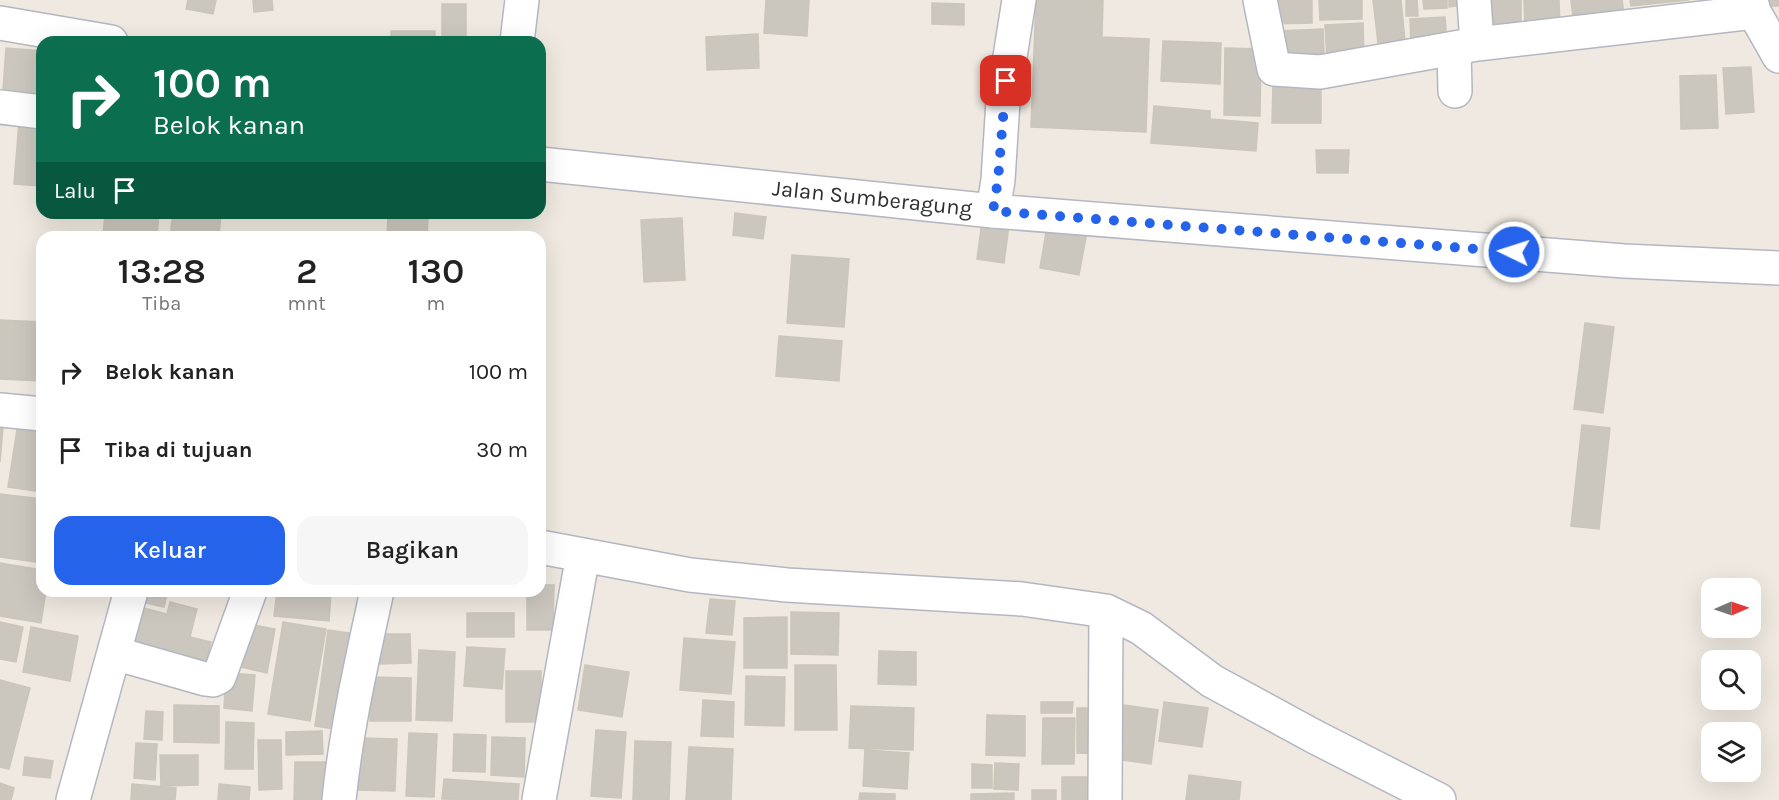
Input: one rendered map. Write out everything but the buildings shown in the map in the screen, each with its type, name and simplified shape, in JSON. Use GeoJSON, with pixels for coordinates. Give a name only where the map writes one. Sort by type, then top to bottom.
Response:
{"type":"FeatureCollection","features":[{"type":"Feature","properties":{"kind":"street"},"geometry":{"type":"LineString","coordinates":[[518,36],[522,0]]}},
{"type":"Feature","properties":{"kind":"street"},"geometry":{"type":"LineString","coordinates":[[995,196],[1003,101],[1019,0]]}},
{"type":"Feature","properties":{"kind":"street"},"geometry":{"type":"LineString","coordinates":[[1260,0],[1274,69],[1320,72],[1466,46],[1753,6],[1777,48]]}},
{"type":"Feature","properties":{"kind":"street"},"geometry":{"type":"LineString","coordinates":[[1455,91],[1474,0]]}},
{"type":"Feature","properties":{"kind":"street"},"geometry":{"type":"LineString","coordinates":[[0,23],[76,36]]}},
{"type":"Feature","properties":{"kind":"street"},"geometry":{"type":"LineString","coordinates":[[0,107],[36,111]]}},
{"type":"Feature","properties":{"kind":"street","name":"Jalan Sumberagung"},"geometry":{"type":"LineString","coordinates":[[546,164],[995,196],[1624,261],[1779,268]]}},
{"type":"Feature","properties":{"kind":"street"},"geometry":{"type":"LineString","coordinates":[[0,410],[36,413]]}},
{"type":"Feature","properties":{"kind":"street"},"geometry":{"type":"LineString","coordinates":[[546,548],[711,577],[787,585],[1022,599],[1106,611],[1141,628],[1212,681],[1439,800]]}},
{"type":"Feature","properties":{"kind":"street"},"geometry":{"type":"LineString","coordinates":[[539,800],[583,555]]}},
{"type":"Feature","properties":{"kind":"street"},"geometry":{"type":"LineString","coordinates":[[73,800],[129,597]]}},
{"type":"Feature","properties":{"kind":"street"},"geometry":{"type":"LineString","coordinates":[[114,653],[213,680],[219,677],[248,597]]}},
{"type":"Feature","properties":{"kind":"street"},"geometry":{"type":"LineString","coordinates":[[339,800],[365,646],[376,597]]}},
{"type":"Feature","properties":{"kind":"street"},"geometry":{"type":"LineString","coordinates":[[1105,800],[1106,611]]}},
{"type":"Feature","properties":{"kind":"route"},"geometry":{"type":"LineString","coordinates":[[1006,81],[998,180],[993,211],[1514,252]]}}]}
